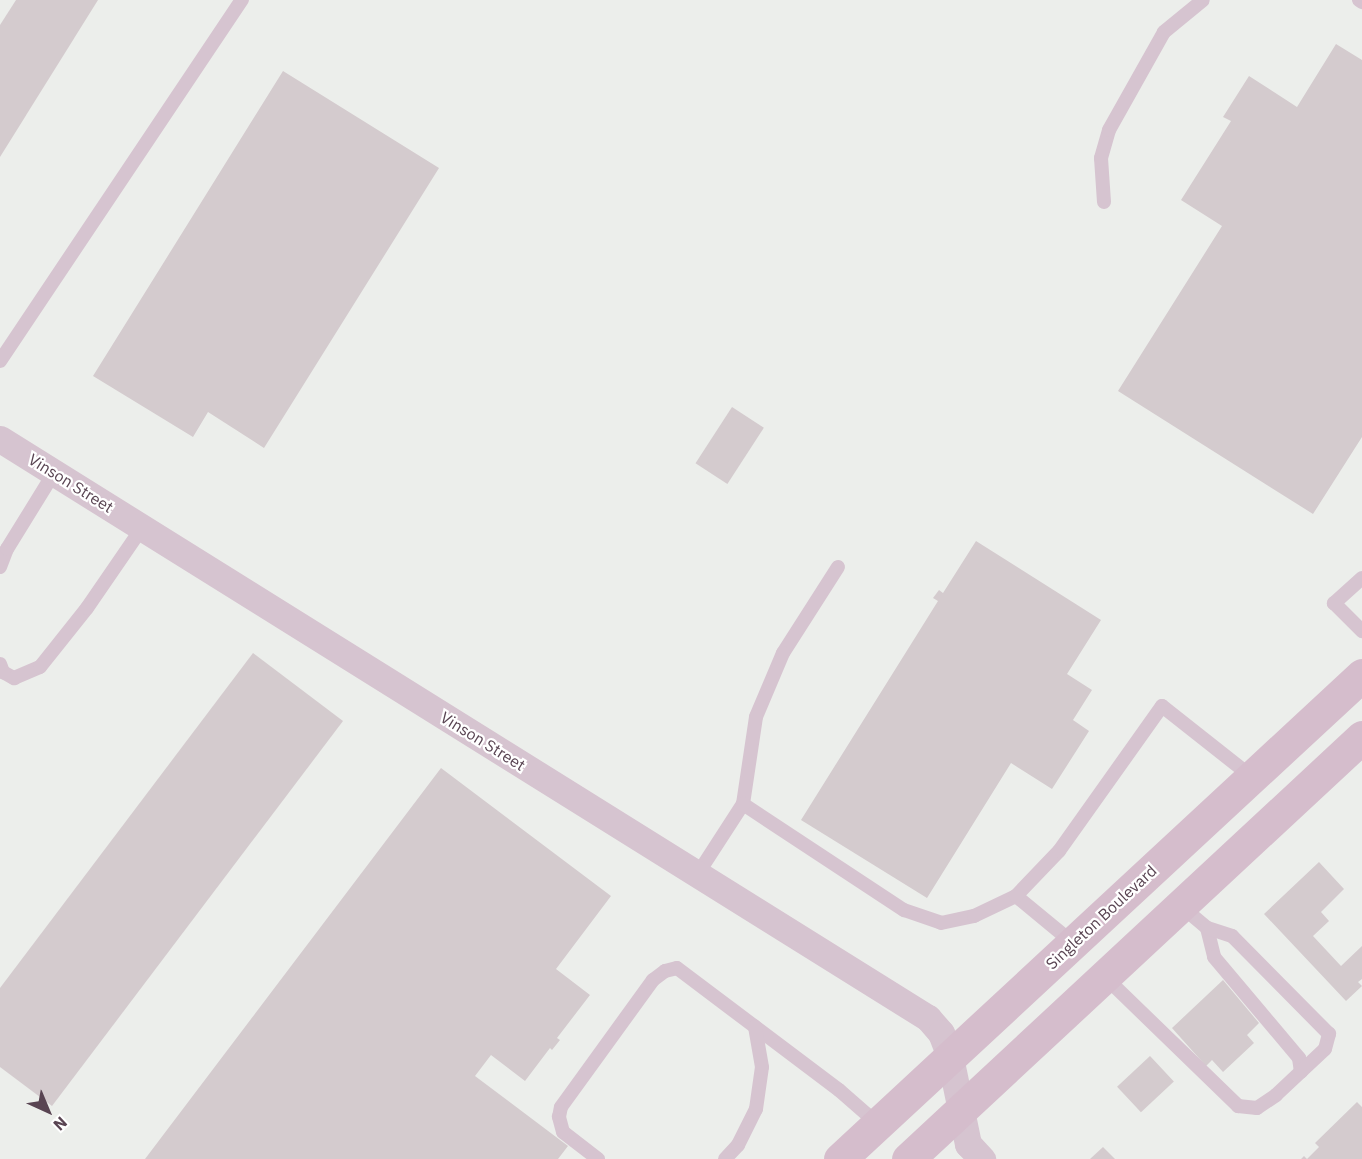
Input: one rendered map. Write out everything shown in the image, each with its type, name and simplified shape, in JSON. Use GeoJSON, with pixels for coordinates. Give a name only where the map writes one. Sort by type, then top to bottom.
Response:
{"type":"FeatureCollection","features":[{"type":"Feature","properties":{"kind":"main road","name":"Singleton Boulevard"},"geometry":{"type":"LineString","coordinates":[[840,1159],[1362,675]]}},
{"type":"Feature","properties":{"kind":"main road"},"geometry":{"type":"LineString","coordinates":[[908,1159],[1362,738]]}},
{"type":"Feature","properties":{"kind":"street","name":"Vinson Street"},"geometry":{"type":"LineString","coordinates":[[0,439],[928,1018],[941,1033],[950,1057],[968,1144],[982,1159]]}},
{"type":"Feature","properties":{"kind":"lane"},"geometry":{"type":"LineString","coordinates":[[0,361],[242,0]]}},
{"type":"Feature","properties":{"kind":"lane"},"geometry":{"type":"LineString","coordinates":[[1104,202],[1101,158],[1109,130],[1164,32],[1203,0]]}},
{"type":"Feature","properties":{"kind":"lane"},"geometry":{"type":"LineString","coordinates":[[0,567],[8,549],[54,473]]}},
{"type":"Feature","properties":{"kind":"lane"},"geometry":{"type":"LineString","coordinates":[[0,663],[3,672],[14,678],[40,667],[87,608],[142,528]]}},
{"type":"Feature","properties":{"kind":"lane"},"geometry":{"type":"LineString","coordinates":[[697,875],[743,804],[756,717],[783,653],[838,567]]}},
{"type":"Feature","properties":{"kind":"lane"},"geometry":{"type":"LineString","coordinates":[[1362,578],[1334,603],[1362,631]]}},
{"type":"Feature","properties":{"kind":"lane"},"geometry":{"type":"LineString","coordinates":[[743,804],[904,910],[940,923],[974,916],[1016,896],[1059,851],[1162,706],[1252,777]]}},
{"type":"Feature","properties":{"kind":"lane"},"geometry":{"type":"LineString","coordinates":[[1016,896],[1073,943]]}},
{"type":"Feature","properties":{"kind":"lane"},"geometry":{"type":"LineString","coordinates":[[1104,976],[1238,1106],[1257,1108],[1276,1095],[1325,1049],[1329,1034],[1232,936],[1207,928],[1181,906]]}},
{"type":"Feature","properties":{"kind":"lane"},"geometry":{"type":"LineString","coordinates":[[1207,928],[1214,957],[1299,1058],[1301,1072]]}},
{"type":"Feature","properties":{"kind":"lane"},"geometry":{"type":"LineString","coordinates":[[598,1159],[563,1132],[559,1117],[561,1107],[653,980],[665,971],[677,968],[839,1090],[878,1124]]}},
{"type":"Feature","properties":{"kind":"lane"},"geometry":{"type":"LineString","coordinates":[[725,1159],[738,1145],[756,1109],[762,1067],[755,1027]]}},
{"type":"Feature","properties":{"kind":"building"},"geometry":{"type":"Polygon","coordinates":[[[16,0],[98,0],[0,157],[0,25],[16,0]]]}},
{"type":"Feature","properties":{"kind":"building"},"geometry":{"type":"Polygon","coordinates":[[[1336,44],[1362,60],[1362,437],[1313,514],[1118,391],[1222,226],[1181,200],[1231,121],[1223,117],[1249,76],[1297,107],[1336,44]]]}},
{"type":"Feature","properties":{"kind":"building"},"geometry":{"type":"Polygon","coordinates":[[[283,71],[439,168],[264,448],[208,412],[193,437],[93,376],[283,71]]]}},
{"type":"Feature","properties":{"kind":"building"},"geometry":{"type":"Polygon","coordinates":[[[732,407],[764,428],[727,484],[696,463],[732,407]]]}},
{"type":"Feature","properties":{"kind":"building"},"geometry":{"type":"Polygon","coordinates":[[[976,541],[1101,620],[1067,674],[1092,690],[1073,720],[1089,731],[1052,789],[1011,763],[927,898],[801,820],[938,601],[933,598],[939,590],[943,593],[976,541]]]}},
{"type":"Feature","properties":{"kind":"building"},"geometry":{"type":"Polygon","coordinates":[[[253,653],[343,721],[52,1106],[0,1067],[0,988],[253,653]]]}},
{"type":"Feature","properties":{"kind":"building"},"geometry":{"type":"Polygon","coordinates":[[[441,768],[611,896],[556,969],[590,995],[557,1038],[560,1040],[552,1050],[550,1048],[525,1081],[491,1055],[475,1076],[568,1146],[558,1159],[145,1159],[441,768]]]}},
{"type":"Feature","properties":{"kind":"building"},"geometry":{"type":"Polygon","coordinates":[[[1319,862],[1344,889],[1321,912],[1329,921],[1313,936],[1341,966],[1362,946],[1362,979],[1358,982],[1362,986],[1346,1001],[1264,914],[1319,862]]]}},
{"type":"Feature","properties":{"kind":"building"},"geometry":{"type":"Polygon","coordinates":[[[1223,980],[1259,1023],[1247,1035],[1254,1043],[1223,1072],[1212,1060],[1206,1066],[1172,1028],[1223,980]]]}},
{"type":"Feature","properties":{"kind":"building"},"geometry":{"type":"Polygon","coordinates":[[[1150,1056],[1174,1082],[1141,1112],[1117,1087],[1150,1056]]]}},
{"type":"Feature","properties":{"kind":"building"},"geometry":{"type":"Polygon","coordinates":[[[1357,1102],[1362,1107],[1362,1159],[1307,1159],[1319,1147],[1315,1143],[1357,1102]]]}},
{"type":"Feature","properties":{"kind":"building"},"geometry":{"type":"Polygon","coordinates":[[[1103,1147],[1115,1159],[1090,1159],[1103,1147]]]}}]}
